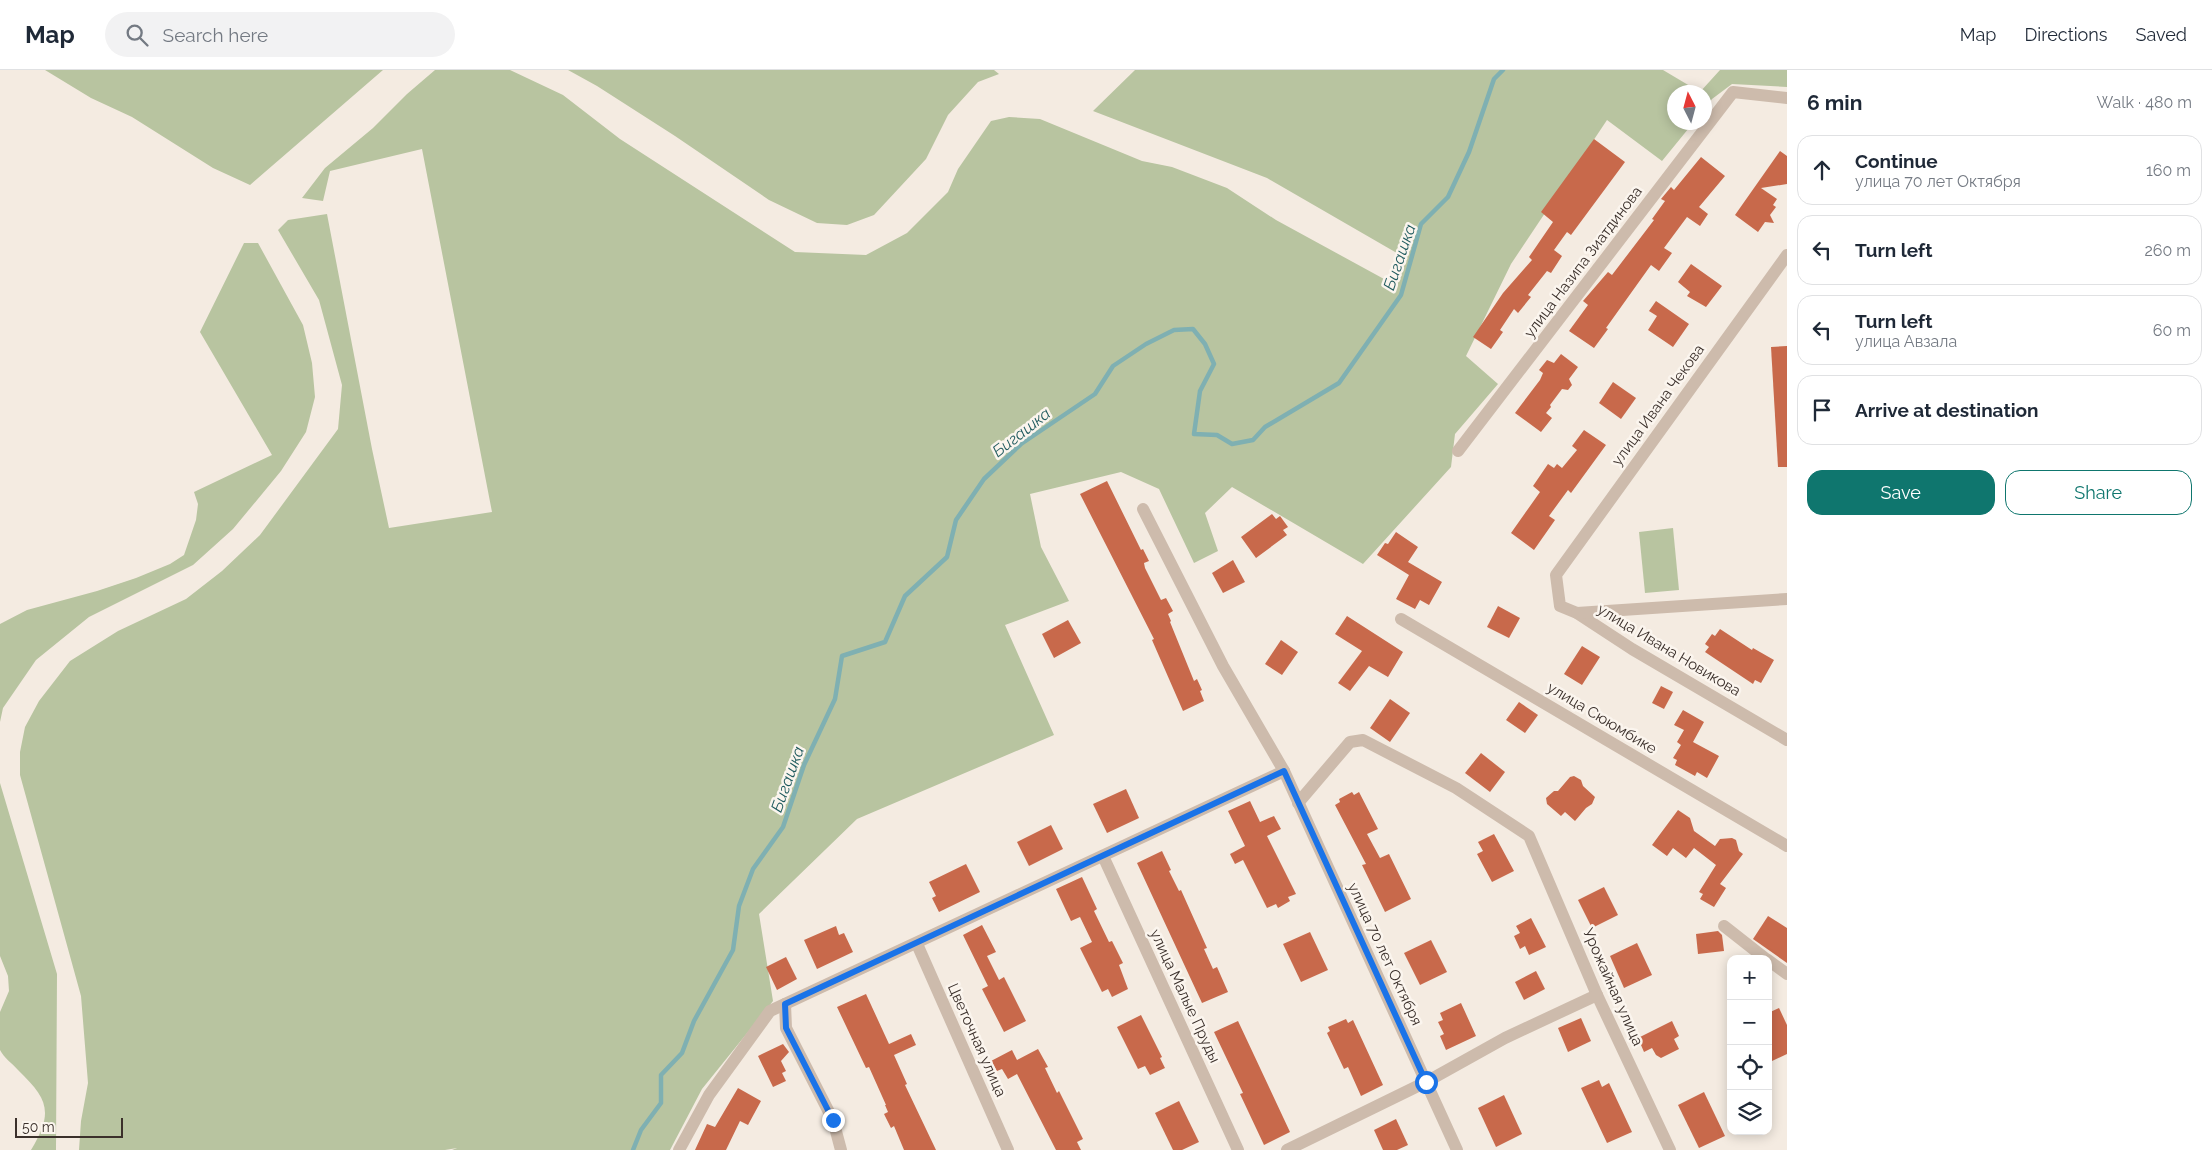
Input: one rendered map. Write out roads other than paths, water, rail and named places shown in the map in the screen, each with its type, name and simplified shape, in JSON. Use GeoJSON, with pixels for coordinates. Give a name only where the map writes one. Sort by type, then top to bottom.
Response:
{"type":"FeatureCollection","features":[{"type":"Feature","properties":{"kind":"street","name":"улица Назипа Зиатдинова"},"geometry":{"type":"LineString","coordinates":[[1458,451],[1733,92],[1787,98]]}},
{"type":"Feature","properties":{"kind":"street","name":"улица Ивана Чекова"},"geometry":{"type":"LineString","coordinates":[[1556,575],[1787,255]]}},
{"type":"Feature","properties":{"kind":"street","name":"улица 70 лет Октября"},"geometry":{"type":"LineString","coordinates":[[1143,509],[1223,666],[1284,771],[1457,1150]]}},
{"type":"Feature","properties":{"kind":"street","name":"улица Ивана Новикова"},"geometry":{"type":"LineString","coordinates":[[1556,575],[1560,606],[1577,614],[1632,649],[1787,740]]}},
{"type":"Feature","properties":{"kind":"street"},"geometry":{"type":"LineString","coordinates":[[1577,614],[1787,599]]}},
{"type":"Feature","properties":{"kind":"street","name":"улица Сююмбике"},"geometry":{"type":"LineString","coordinates":[[1401,619],[1787,846]]}},
{"type":"Feature","properties":{"kind":"street","name":"Урожайная улица"},"geometry":{"type":"LineString","coordinates":[[1298,803],[1350,742],[1363,740],[1456,788],[1529,836],[1598,995],[1670,1150]]}},
{"type":"Feature","properties":{"kind":"street"},"geometry":{"type":"LineString","coordinates":[[679,1150],[708,1095],[770,1011],[1284,771]]}},
{"type":"Feature","properties":{"kind":"street","name":"улица Малые Пруды"},"geometry":{"type":"LineString","coordinates":[[1102,856],[1238,1150]]}},
{"type":"Feature","properties":{"kind":"street"},"geometry":{"type":"LineString","coordinates":[[1724,926],[1761,955]]}},
{"type":"Feature","properties":{"kind":"street","name":"Цветочная улица"},"geometry":{"type":"LineString","coordinates":[[916,944],[1008,1150]]}},
{"type":"Feature","properties":{"kind":"street"},"geometry":{"type":"LineString","coordinates":[[1772,964],[1787,974]]}},
{"type":"Feature","properties":{"kind":"street"},"geometry":{"type":"LineString","coordinates":[[1288,1150],[1426,1082],[1505,1038],[1598,995]]}},
{"type":"Feature","properties":{"kind":"street"},"geometry":{"type":"LineString","coordinates":[[785,1004],[786,1028],[833,1120],[841,1150]]}},
{"type":"Feature","properties":{"kind":"waterway","name":"Бигашка"},"geometry":{"type":"LineString","coordinates":[[633,1150],[641,1130],[661,1103],[661,1075],[682,1053],[694,1021],[733,950],[739,906],[753,869],[783,827],[804,765],[835,699],[842,656],[885,642],[905,596],[947,557],[956,520],[984,479],[1021,444],[1095,394],[1113,366],[1146,344],[1174,330],[1193,329],[1205,344],[1214,364],[1200,391],[1194,434],[1217,435],[1232,444],[1253,440],[1265,427],[1339,383],[1401,295],[1421,224],[1448,197],[1469,152],[1494,79],[1503,70]]}}]}
